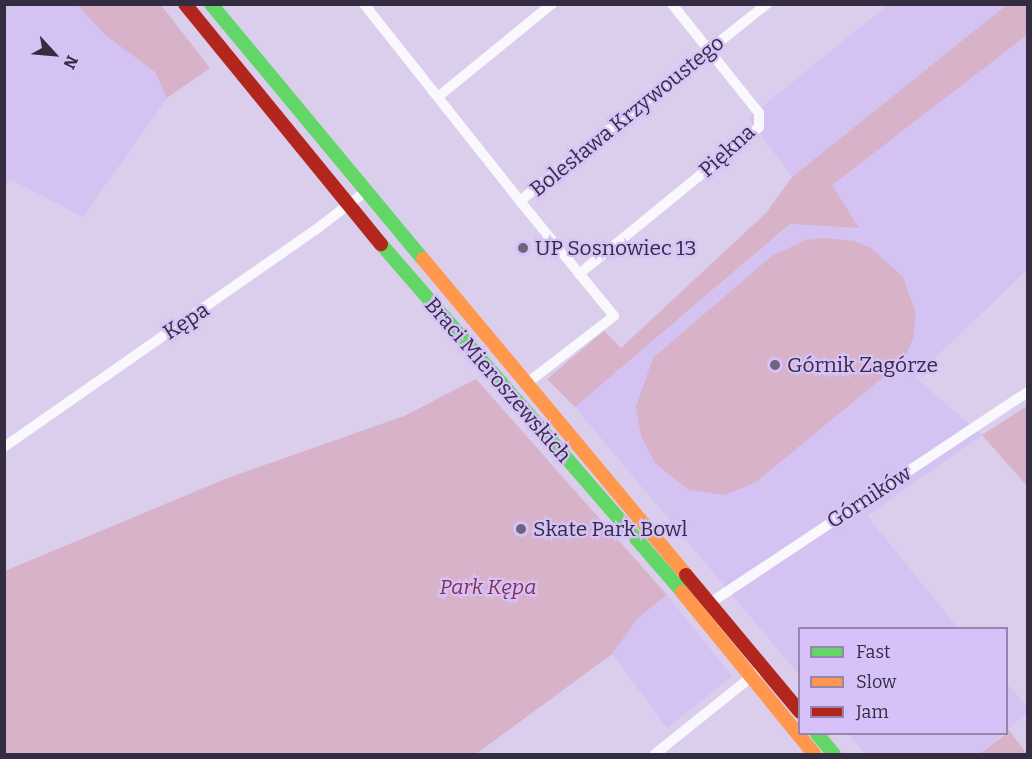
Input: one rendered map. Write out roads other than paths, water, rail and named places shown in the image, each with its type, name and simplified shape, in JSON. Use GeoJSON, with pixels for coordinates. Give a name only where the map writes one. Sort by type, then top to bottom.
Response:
{"type":"FeatureCollection","features":[{"type":"Feature","properties":{"kind":"main road","name":"Braci Mieroszewskich"},"geometry":{"type":"LineString","coordinates":[[185,4],[349,205],[513,399],[634,533],[798,734]]}},
{"type":"Feature","properties":{"kind":"main road","name":"Braci Mieroszewskich"},"geometry":{"type":"LineString","coordinates":[[211,4],[365,192],[798,710]]}},
{"type":"Feature","properties":{"kind":"main road","name":"Braci Mieroszewskich"},"geometry":{"type":"LineString","coordinates":[[798,735],[814,754]]}},
{"type":"Feature","properties":{"kind":"main road"},"geometry":{"type":"LineString","coordinates":[[818,735],[834,754]]}},
{"type":"Feature","properties":{"kind":"street"},"geometry":{"type":"LineString","coordinates":[[364,4],[520,201]]}},
{"type":"Feature","properties":{"kind":"street"},"geometry":{"type":"LineString","coordinates":[[439,96],[552,4]]}},
{"type":"Feature","properties":{"kind":"street","name":"Piękna"},"geometry":{"type":"LineString","coordinates":[[579,274],[759,127],[759,113],[672,4]]}},
{"type":"Feature","properties":{"kind":"street","name":"Bolesława Krzywoustego"},"geometry":{"type":"LineString","coordinates":[[526,384],[614,316],[520,201],[767,4]]}},
{"type":"Feature","properties":{"kind":"street","name":"Kępa"},"geometry":{"type":"LineString","coordinates":[[4,447],[365,192]]}},
{"type":"Feature","properties":{"kind":"street","name":"Górników"},"geometry":{"type":"LineString","coordinates":[[710,603],[1028,392]]}},
{"type":"Feature","properties":{"kind":"street"},"geometry":{"type":"LineString","coordinates":[[655,754],[764,667]]}},
{"type":"Feature","properties":{"kind":"place","name":"UP Sosnowiec 13"},"geometry":{"type":"Point","coordinates":[523,248]}},
{"type":"Feature","properties":{"kind":"place","name":"Górnik Zagórze"},"geometry":{"type":"Point","coordinates":[775,365]}},
{"type":"Feature","properties":{"kind":"place","name":"Skate Park Bowl"},"geometry":{"type":"Point","coordinates":[521,529]}},
{"type":"Feature","properties":{"kind":"park label","name":"Park Kępa"},"geometry":{"type":"Point","coordinates":[488,587]}}]}
